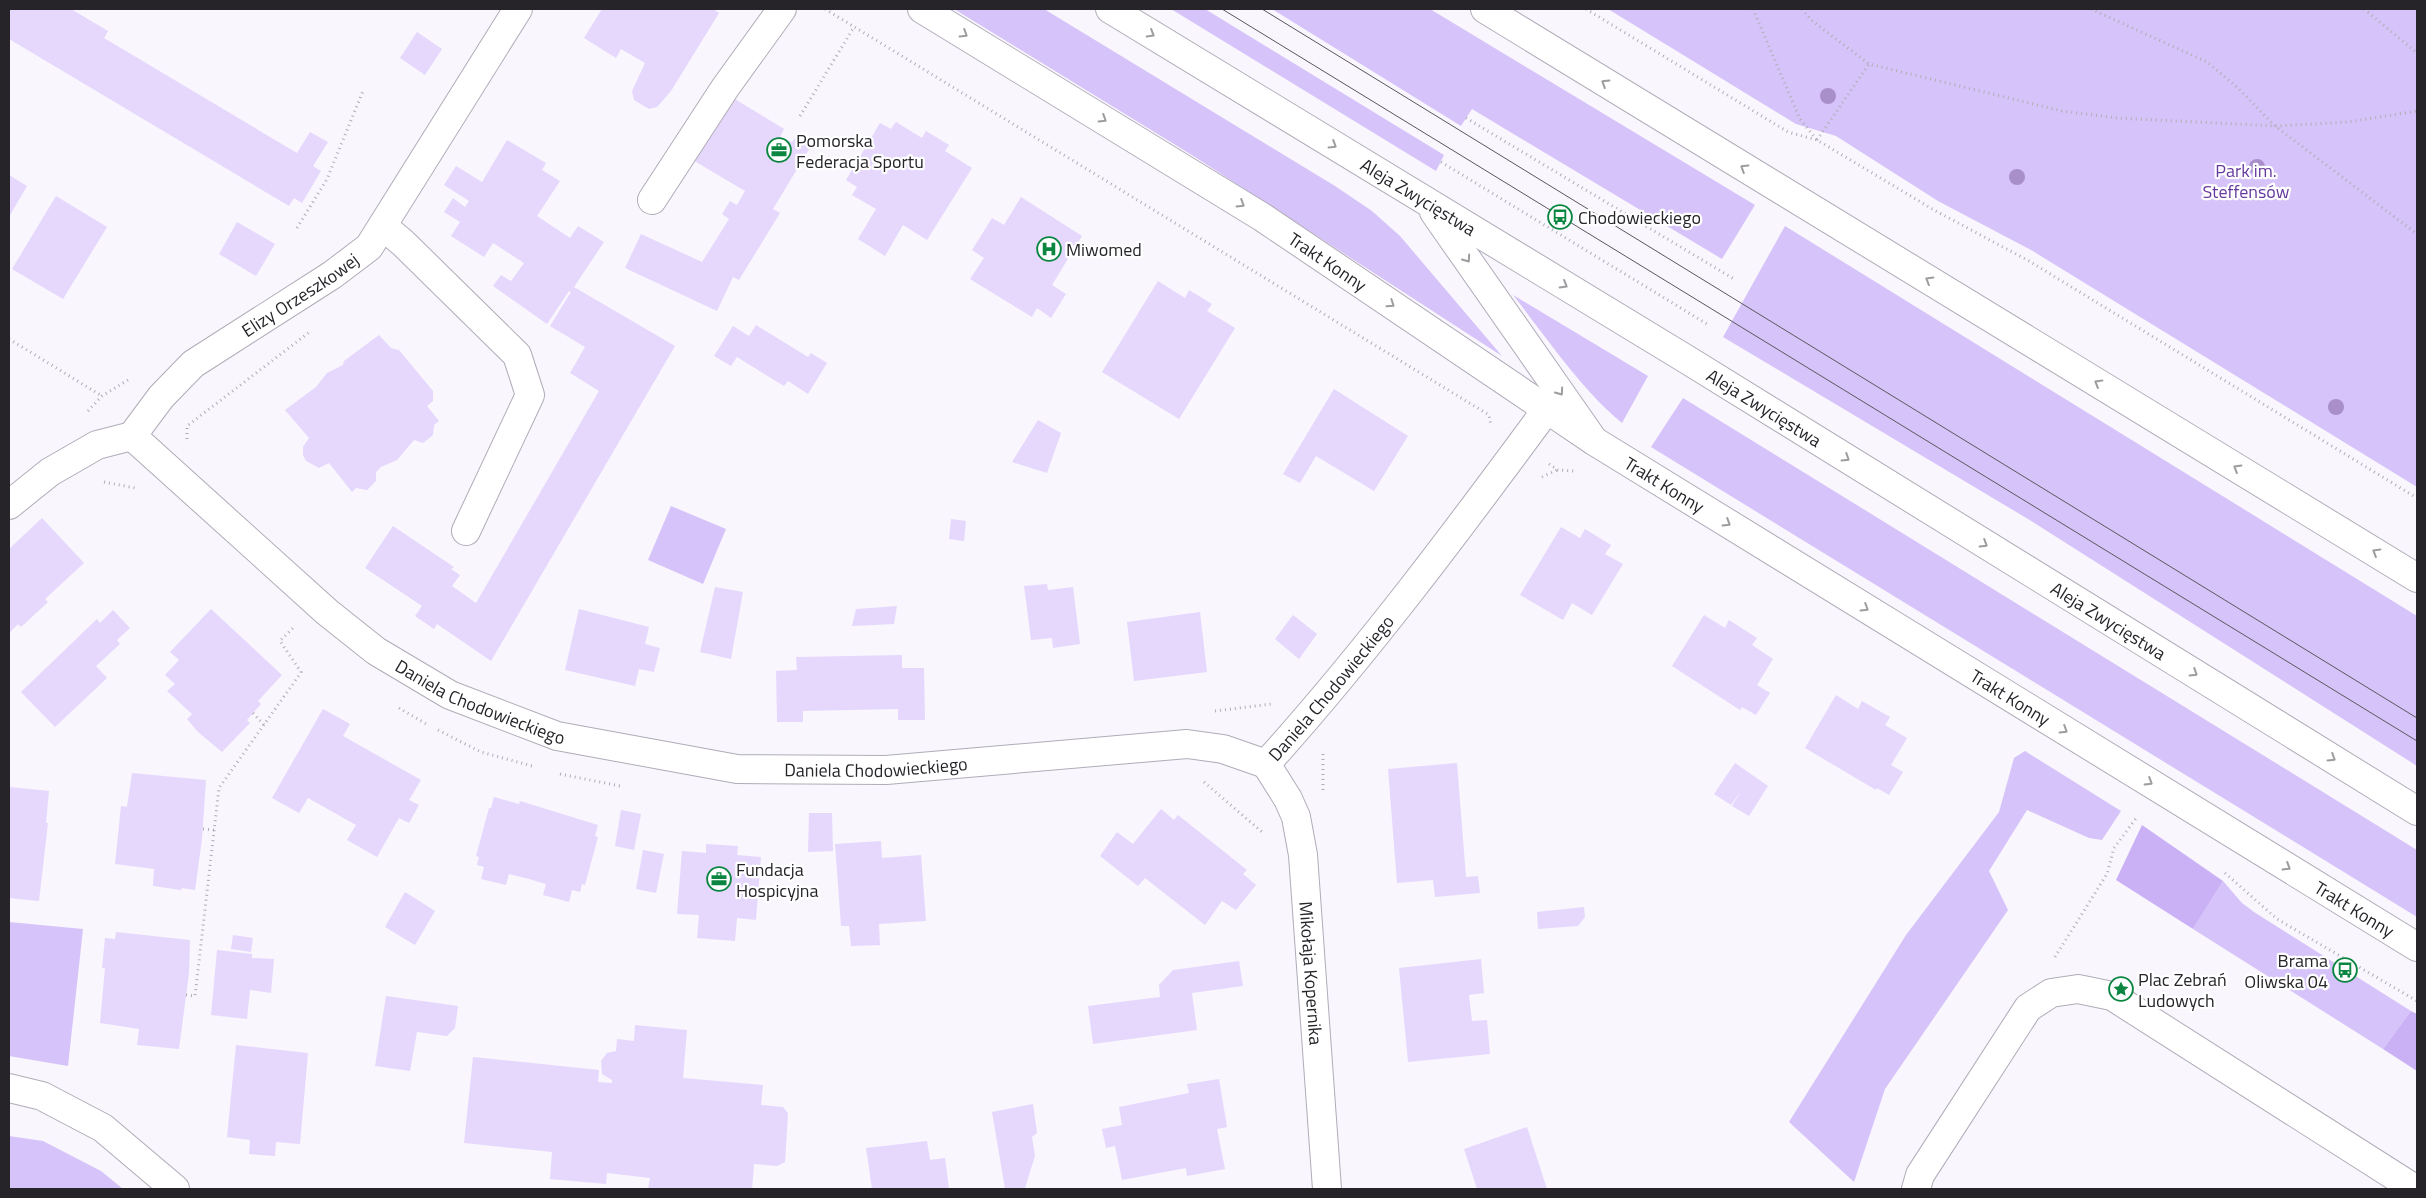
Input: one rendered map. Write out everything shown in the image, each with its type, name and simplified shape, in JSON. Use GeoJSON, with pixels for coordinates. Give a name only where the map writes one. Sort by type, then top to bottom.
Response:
{"type":"FeatureCollection","features":[{"type":"Feature","properties":{"kind":"street","name":"Elizy Orzeszkowej"},"geometry":{"type":"LineString","coordinates":[[132,436],[162,397],[193,364],[332,275],[369,247],[384,227],[518,9]]}},
{"type":"Feature","properties":{"kind":"street"},"geometry":{"type":"LineString","coordinates":[[652,200],[725,88],[782,9]]}},
{"type":"Feature","properties":{"kind":"street","name":"Trakt Konny"},"geometry":{"type":"LineString","coordinates":[[922,9],[1262,217],[1594,441],[2417,947]]}},
{"type":"Feature","properties":{"kind":"street","name":"Aleja Zwycięstwa"},"geometry":{"type":"LineString","coordinates":[[1110,9],[1678,354],[2417,811]]}},
{"type":"Feature","properties":{"kind":"street"},"geometry":{"type":"LineString","coordinates":[[1485,9],[2417,578]]}},
{"type":"Feature","properties":{"kind":"street"},"geometry":{"type":"LineString","coordinates":[[1429,204],[1594,441]]}},
{"type":"Feature","properties":{"kind":"street"},"geometry":{"type":"LineString","coordinates":[[384,227],[517,355],[530,395],[466,531]]}},
{"type":"Feature","properties":{"kind":"street","name":"Daniela Chodowieckiego"},"geometry":{"type":"LineString","coordinates":[[132,436],[327,612],[376,651],[450,695],[557,736],[737,769],[886,770],[1188,744],[1223,749],[1266,764],[1318,708],[1503,470],[1547,409]]}},
{"type":"Feature","properties":{"kind":"street"},"geometry":{"type":"LineString","coordinates":[[9,505],[50,472],[97,446],[132,436]]}},
{"type":"Feature","properties":{"kind":"street","name":"Mikołaja Kopernika"},"geometry":{"type":"LineString","coordinates":[[1266,764],[1288,799],[1296,817],[1303,855],[1327,1189]]}},
{"type":"Feature","properties":{"kind":"street"},"geometry":{"type":"LineString","coordinates":[[1916,1189],[1920,1175],[2028,1008],[2051,993],[2078,990],[2112,996],[2415,1189]]}},
{"type":"Feature","properties":{"kind":"street"},"geometry":{"type":"LineString","coordinates":[[9,1088],[42,1096],[103,1128],[175,1189]]}},
{"type":"Feature","properties":{"kind":"path"},"geometry":{"type":"LineString","coordinates":[[825,9],[1489,415],[1492,435]]}},
{"type":"Feature","properties":{"kind":"path"},"geometry":{"type":"LineString","coordinates":[[1586,9],[1788,132],[1817,140],[1934,210],[2029,261],[2417,498]]}},
{"type":"Feature","properties":{"kind":"path"},"geometry":{"type":"LineString","coordinates":[[1753,9],[1800,120],[1817,140]]}},
{"type":"Feature","properties":{"kind":"path"},"geometry":{"type":"LineString","coordinates":[[1802,9],[1811,20],[1869,64],[2062,110],[2117,118],[2275,126],[2348,122],[2417,111]]}},
{"type":"Feature","properties":{"kind":"path"},"geometry":{"type":"LineString","coordinates":[[2091,9],[2207,62],[2237,87],[2275,126],[2417,234]]}},
{"type":"Feature","properties":{"kind":"path"},"geometry":{"type":"LineString","coordinates":[[2364,9],[2417,53]]}},
{"type":"Feature","properties":{"kind":"path"},"geometry":{"type":"LineString","coordinates":[[800,116],[854,27]]}},
{"type":"Feature","properties":{"kind":"path"},"geometry":{"type":"LineString","coordinates":[[1817,140],[1869,64]]}},
{"type":"Feature","properties":{"kind":"path"},"geometry":{"type":"LineString","coordinates":[[297,228],[327,179],[363,92]]}},
{"type":"Feature","properties":{"kind":"path"},"geometry":{"type":"LineString","coordinates":[[1466,118],[1734,279]]}},
{"type":"Feature","properties":{"kind":"path"},"geometry":{"type":"LineString","coordinates":[[1441,162],[1706,324]]}},
{"type":"Feature","properties":{"kind":"path"},"geometry":{"type":"LineString","coordinates":[[9,339],[102,396]]}},
{"type":"Feature","properties":{"kind":"path"},"geometry":{"type":"LineString","coordinates":[[84,416],[102,396],[133,377]]}},
{"type":"Feature","properties":{"kind":"path"},"geometry":{"type":"LineString","coordinates":[[1535,480],[1558,470]]}},
{"type":"Feature","properties":{"kind":"path"},"geometry":{"type":"LineString","coordinates":[[101,482],[141,489]]}},
{"type":"Feature","properties":{"kind":"path"},"geometry":{"type":"LineString","coordinates":[[186,995],[195,996],[219,788],[301,672],[280,640],[296,625]]}},
{"type":"Feature","properties":{"kind":"path"},"geometry":{"type":"LineString","coordinates":[[1212,711],[1277,701]]}},
{"type":"Feature","properties":{"kind":"path"},"geometry":{"type":"LineString","coordinates":[[253,713],[264,725]]}},
{"type":"Feature","properties":{"kind":"path"},"geometry":{"type":"LineString","coordinates":[[1324,794],[1323,755],[1325,747]]}},
{"type":"Feature","properties":{"kind":"path"},"geometry":{"type":"LineString","coordinates":[[2051,993],[2048,969],[2107,874],[2114,848],[2140,812]]}},
{"type":"Feature","properties":{"kind":"path"},"geometry":{"type":"LineString","coordinates":[[203,828],[214,830]]}},
{"type":"Feature","properties":{"kind":"green space"},"geometry":{"type":"Polygon","coordinates":[[[954,9],[1044,9],[1335,186],[1372,211],[1400,236],[1502,356],[1195,157],[954,9]]]}},
{"type":"Feature","properties":{"kind":"green space"},"geometry":{"type":"Polygon","coordinates":[[[1171,9],[1205,9],[1444,155],[1436,171],[1171,9]]]}},
{"type":"Feature","properties":{"kind":"green space"},"geometry":{"type":"Polygon","coordinates":[[[1272,9],[1430,9],[1755,205],[1722,259],[1472,109],[1461,126],[1272,9]]]}},
{"type":"Feature","properties":{"kind":"green space","name":"Park im. Steffensów"},"geometry":{"type":"Polygon","coordinates":[[[1608,9],[2417,9],[2417,487],[2031,250],[1938,201],[1836,136],[1796,124],[1608,9]]]}},
{"type":"Feature","properties":{"kind":"green space"},"geometry":{"type":"Polygon","coordinates":[[[1785,226],[2417,616],[2417,766],[2028,519],[1723,337],[1785,226]]]}},
{"type":"Feature","properties":{"kind":"green space"},"geometry":{"type":"Polygon","coordinates":[[[1513,295],[1648,376],[1622,423],[1578,378],[1513,295]]]}},
{"type":"Feature","properties":{"kind":"green space"},"geometry":{"type":"Polygon","coordinates":[[[1683,398],[2417,850],[2417,917],[1651,447],[1683,398]]]}},
{"type":"Feature","properties":{"kind":"green space"},"geometry":{"type":"Polygon","coordinates":[[[671,506],[726,529],[703,584],[648,560],[671,506]]]}},
{"type":"Feature","properties":{"kind":"green space"},"geometry":{"type":"Polygon","coordinates":[[[2025,751],[2121,811],[2102,840],[2089,838],[2027,810],[1989,871],[2008,910],[1885,1089],[1854,1182],[1789,1122],[1906,935],[1999,812],[2014,758],[2025,751]]]}},
{"type":"Feature","properties":{"kind":"green space"},"geometry":{"type":"Polygon","coordinates":[[[2223,881],[2242,903],[2254,912],[2411,1011],[2383,1049],[2193,929],[2223,881]]]}},
{"type":"Feature","properties":{"kind":"green space"},"geometry":{"type":"Polygon","coordinates":[[[9,922],[83,929],[68,1066],[9,1056],[9,922]]]}},
{"type":"Feature","properties":{"kind":"green space"},"geometry":{"type":"Polygon","coordinates":[[[9,1136],[43,1141],[101,1171],[123,1189],[9,1189],[9,1136]]]}},
{"type":"Feature","properties":{"kind":"shaded area"},"geometry":{"type":"Polygon","coordinates":[[[2142,825],[2223,881],[2193,929],[2116,880],[2142,825]]]}},
{"type":"Feature","properties":{"kind":"shaded area"},"geometry":{"type":"Polygon","coordinates":[[[2411,1011],[2417,1014],[2417,1071],[2383,1049],[2411,1011]]]}},
{"type":"Feature","properties":{"kind":"building"},"geometry":{"type":"Polygon","coordinates":[[[9,9],[71,9],[108,31],[104,38],[297,153],[310,132],[328,142],[313,166],[321,171],[302,203],[294,198],[289,206],[9,39],[9,9]]]}},
{"type":"Feature","properties":{"kind":"building"},"geometry":{"type":"Polygon","coordinates":[[[602,9],[713,9],[719,13],[671,91],[657,107],[649,109],[634,100],[632,91],[645,63],[621,49],[616,58],[584,38],[602,9]]]}},
{"type":"Feature","properties":{"kind":"building"},"geometry":{"type":"Polygon","coordinates":[[[417,32],[442,49],[425,75],[400,58],[417,32]]]}},
{"type":"Feature","properties":{"kind":"building"},"geometry":{"type":"Polygon","coordinates":[[[730,96],[784,129],[780,137],[792,142],[796,137],[811,146],[773,209],[780,213],[739,280],[733,277],[717,311],[625,268],[641,234],[702,262],[729,219],[722,214],[730,201],[737,205],[745,191],[691,159],[730,96]]]}},
{"type":"Feature","properties":{"kind":"building"},"geometry":{"type":"Polygon","coordinates":[[[896,122],[922,138],[926,131],[949,145],[945,151],[972,168],[927,240],[903,225],[885,256],[858,239],[876,209],[852,195],[857,187],[846,180],[880,123],[891,129],[896,122]]]}},
{"type":"Feature","properties":{"kind":"building"},"geometry":{"type":"Polygon","coordinates":[[[507,140],[546,163],[542,170],[560,181],[537,216],[570,238],[578,226],[604,242],[574,287],[675,346],[491,661],[437,624],[434,629],[415,616],[422,606],[365,568],[393,526],[454,567],[451,569],[460,575],[452,586],[476,603],[599,391],[570,373],[585,347],[550,326],[571,292],[569,291],[547,324],[493,286],[501,275],[511,281],[524,263],[493,243],[484,257],[451,236],[460,222],[444,212],[453,198],[465,207],[469,201],[444,185],[456,166],[482,182],[507,140]]]}},
{"type":"Feature","properties":{"kind":"building"},"geometry":{"type":"Polygon","coordinates":[[[9,175],[27,186],[9,217],[9,175]]]}},
{"type":"Feature","properties":{"kind":"building"},"geometry":{"type":"Polygon","coordinates":[[[56,196],[107,227],[63,299],[12,269],[56,196]]]}},
{"type":"Feature","properties":{"kind":"building"},"geometry":{"type":"Polygon","coordinates":[[[1021,197],[1082,236],[1052,285],[1066,294],[1051,318],[1037,308],[1032,317],[970,279],[984,258],[972,250],[992,218],[1004,225],[1021,197]]]}},
{"type":"Feature","properties":{"kind":"building"},"geometry":{"type":"Polygon","coordinates":[[[237,222],[275,244],[256,276],[219,254],[237,222]]]}},
{"type":"Feature","properties":{"kind":"building"},"geometry":{"type":"Polygon","coordinates":[[[1158,281],[1185,298],[1189,290],[1212,304],[1207,311],[1235,328],[1179,419],[1102,372],[1158,281]]]}},
{"type":"Feature","properties":{"kind":"building"},"geometry":{"type":"Polygon","coordinates":[[[756,325],[808,357],[811,353],[827,363],[808,394],[788,381],[784,386],[737,357],[731,366],[714,356],[733,326],[749,336],[756,325]]]}},
{"type":"Feature","properties":{"kind":"building"},"geometry":{"type":"Polygon","coordinates":[[[379,335],[391,348],[399,350],[433,391],[433,401],[427,406],[439,421],[434,425],[433,435],[423,443],[414,440],[397,460],[381,467],[376,472],[376,481],[367,490],[356,488],[352,492],[329,463],[319,468],[306,461],[303,455],[303,447],[309,438],[285,410],[316,387],[327,373],[343,365],[344,361],[379,335]]]}},
{"type":"Feature","properties":{"kind":"building"},"geometry":{"type":"Polygon","coordinates":[[[1334,389],[1408,436],[1374,491],[1316,456],[1300,483],[1283,474],[1334,389]]]}},
{"type":"Feature","properties":{"kind":"building"},"geometry":{"type":"Polygon","coordinates":[[[1038,420],[1061,433],[1047,473],[1012,462],[1038,420]]]}},
{"type":"Feature","properties":{"kind":"building"},"geometry":{"type":"Polygon","coordinates":[[[42,518],[84,563],[45,599],[48,602],[21,627],[18,624],[9,633],[9,549],[42,518]]]}},
{"type":"Feature","properties":{"kind":"building"},"geometry":{"type":"Polygon","coordinates":[[[951,519],[966,521],[964,541],[949,539],[951,519]]]}},
{"type":"Feature","properties":{"kind":"building"},"geometry":{"type":"Polygon","coordinates":[[[1561,527],[1580,538],[1585,529],[1611,545],[1605,554],[1623,564],[1592,615],[1572,603],[1563,620],[1520,595],[1561,527]]]}},
{"type":"Feature","properties":{"kind":"building"},"geometry":{"type":"Polygon","coordinates":[[[1047,584],[1048,590],[1073,587],[1080,644],[1053,648],[1052,638],[1031,640],[1024,586],[1047,584]]]}},
{"type":"Feature","properties":{"kind":"building"},"geometry":{"type":"Polygon","coordinates":[[[715,587],[743,592],[731,659],[700,652],[715,587]]]}},
{"type":"Feature","properties":{"kind":"building"},"geometry":{"type":"Polygon","coordinates":[[[897,606],[894,624],[852,626],[856,609],[897,606]]]}},
{"type":"Feature","properties":{"kind":"building"},"geometry":{"type":"Polygon","coordinates":[[[211,609],[282,675],[258,701],[261,704],[247,720],[250,723],[222,752],[198,732],[187,719],[192,714],[167,691],[175,684],[165,675],[179,660],[170,652],[211,609]]]}},
{"type":"Feature","properties":{"kind":"building"},"geometry":{"type":"Polygon","coordinates":[[[579,609],[649,627],[645,644],[660,648],[654,672],[639,669],[635,686],[565,670],[579,609]]]}},
{"type":"Feature","properties":{"kind":"building"},"geometry":{"type":"Polygon","coordinates":[[[113,610],[130,628],[117,640],[120,644],[96,666],[107,678],[55,727],[21,692],[97,619],[100,623],[113,610]]]}},
{"type":"Feature","properties":{"kind":"building"},"geometry":{"type":"Polygon","coordinates":[[[1200,612],[1207,672],[1134,681],[1127,622],[1200,612]]]}},
{"type":"Feature","properties":{"kind":"building"},"geometry":{"type":"Polygon","coordinates":[[[1293,615],[1317,634],[1299,659],[1275,639],[1293,615]]]}},
{"type":"Feature","properties":{"kind":"building"},"geometry":{"type":"Polygon","coordinates":[[[1704,615],[1725,628],[1729,620],[1757,638],[1752,645],[1773,659],[1757,685],[1770,693],[1756,715],[1742,707],[1740,710],[1672,666],[1704,615]]]}},
{"type":"Feature","properties":{"kind":"building"},"geometry":{"type":"Polygon","coordinates":[[[902,655],[902,668],[924,668],[925,720],[898,720],[898,709],[803,711],[803,722],[777,722],[776,671],[797,670],[796,657],[902,655]]]}},
{"type":"Feature","properties":{"kind":"building"},"geometry":{"type":"Polygon","coordinates":[[[1836,695],[1858,709],[1862,701],[1890,717],[1885,725],[1907,738],[1891,765],[1903,772],[1889,795],[1877,788],[1876,790],[1805,748],[1836,695]]]}},
{"type":"Feature","properties":{"kind":"building"},"geometry":{"type":"Polygon","coordinates":[[[323,709],[350,724],[343,736],[421,780],[409,800],[419,805],[409,823],[399,818],[377,857],[347,840],[356,825],[308,798],[299,813],[272,798],[323,709]]]}},
{"type":"Feature","properties":{"kind":"building"},"geometry":{"type":"Polygon","coordinates":[[[1457,763],[1466,877],[1478,876],[1480,893],[1435,897],[1433,880],[1397,883],[1388,769],[1457,763]]]}},
{"type":"Feature","properties":{"kind":"building"},"geometry":{"type":"Polygon","coordinates":[[[1735,763],[1768,786],[1749,816],[1732,806],[1740,792],[1731,805],[1714,794],[1735,763]]]}},
{"type":"Feature","properties":{"kind":"building"},"geometry":{"type":"Polygon","coordinates":[[[132,773],[206,780],[202,839],[195,890],[153,886],[154,869],[115,864],[121,806],[127,807],[132,773]]]}},
{"type":"Feature","properties":{"kind":"building"},"geometry":{"type":"Polygon","coordinates":[[[9,787],[49,791],[46,823],[48,823],[39,901],[9,898],[9,787]]]}},
{"type":"Feature","properties":{"kind":"building"},"geometry":{"type":"Polygon","coordinates":[[[494,797],[519,804],[520,801],[598,825],[595,836],[598,837],[585,885],[582,884],[580,892],[572,890],[569,902],[543,895],[546,884],[529,879],[509,874],[506,885],[481,879],[484,867],[477,865],[479,857],[476,856],[489,808],[491,808],[494,797]]]}},
{"type":"Feature","properties":{"kind":"building"},"geometry":{"type":"Polygon","coordinates":[[[1161,809],[1174,820],[1178,815],[1247,870],[1243,874],[1256,885],[1236,910],[1222,901],[1205,925],[1145,878],[1138,886],[1100,856],[1117,832],[1133,844],[1161,809]]]}},
{"type":"Feature","properties":{"kind":"building"},"geometry":{"type":"Polygon","coordinates":[[[621,810],[641,814],[634,850],[615,846],[621,810]]]}},
{"type":"Feature","properties":{"kind":"building"},"geometry":{"type":"Polygon","coordinates":[[[809,813],[832,813],[833,851],[808,852],[809,813]]]}},
{"type":"Feature","properties":{"kind":"building"},"geometry":{"type":"Polygon","coordinates":[[[881,841],[882,858],[921,855],[926,921],[879,924],[880,945],[851,946],[849,926],[841,926],[835,844],[881,841]]]}},
{"type":"Feature","properties":{"kind":"building"},"geometry":{"type":"Polygon","coordinates":[[[706,844],[738,846],[737,855],[761,857],[756,920],[737,918],[735,941],[697,938],[699,915],[677,914],[682,851],[706,853],[706,844]]]}},
{"type":"Feature","properties":{"kind":"building"},"geometry":{"type":"Polygon","coordinates":[[[643,850],[664,854],[656,893],[636,889],[643,850]]]}},
{"type":"Feature","properties":{"kind":"building"},"geometry":{"type":"Polygon","coordinates":[[[405,892],[435,911],[415,945],[385,927],[405,892]]]}},
{"type":"Feature","properties":{"kind":"building"},"geometry":{"type":"Polygon","coordinates":[[[1584,907],[1585,917],[1578,926],[1538,929],[1537,912],[1584,907]]]}},
{"type":"Feature","properties":{"kind":"building"},"geometry":{"type":"Polygon","coordinates":[[[116,932],[190,940],[189,973],[179,1049],[137,1045],[139,1029],[100,1023],[105,968],[102,968],[105,938],[115,939],[116,932]]]}},
{"type":"Feature","properties":{"kind":"building"},"geometry":{"type":"Polygon","coordinates":[[[233,935],[253,938],[251,952],[231,949],[233,935]]]}},
{"type":"Feature","properties":{"kind":"building"},"geometry":{"type":"Polygon","coordinates":[[[217,950],[252,954],[252,958],[274,959],[271,993],[250,990],[247,1019],[211,1015],[217,950]]]}},
{"type":"Feature","properties":{"kind":"building"},"geometry":{"type":"Polygon","coordinates":[[[1481,959],[1484,993],[1469,995],[1472,1021],[1487,1020],[1490,1054],[1408,1062],[1399,968],[1481,959]]]}},
{"type":"Feature","properties":{"kind":"building"},"geometry":{"type":"Polygon","coordinates":[[[1239,961],[1243,986],[1192,993],[1197,1030],[1093,1044],[1088,1006],[1160,997],[1159,985],[1173,970],[1239,961]]]}},
{"type":"Feature","properties":{"kind":"building"},"geometry":{"type":"Polygon","coordinates":[[[386,996],[458,1006],[455,1028],[447,1036],[417,1032],[410,1071],[375,1066],[386,996]]]}},
{"type":"Feature","properties":{"kind":"building"},"geometry":{"type":"Polygon","coordinates":[[[635,1025],[687,1030],[683,1078],[763,1085],[761,1105],[783,1107],[788,1113],[785,1162],[777,1166],[754,1164],[752,1189],[648,1189],[650,1178],[607,1173],[606,1184],[550,1179],[552,1152],[464,1143],[473,1057],[599,1070],[598,1082],[612,1083],[612,1080],[602,1074],[601,1061],[607,1053],[616,1051],[617,1039],[634,1041],[635,1025]]]}},
{"type":"Feature","properties":{"kind":"building"},"geometry":{"type":"Polygon","coordinates":[[[236,1045],[308,1053],[300,1144],[276,1142],[275,1156],[249,1154],[250,1140],[227,1137],[236,1045]]]}},
{"type":"Feature","properties":{"kind":"building"},"geometry":{"type":"Polygon","coordinates":[[[1219,1079],[1227,1127],[1217,1129],[1225,1169],[1187,1176],[1186,1168],[1122,1180],[1115,1146],[1106,1148],[1102,1129],[1122,1125],[1119,1107],[1189,1093],[1187,1084],[1219,1079]]]}},
{"type":"Feature","properties":{"kind":"building"},"geometry":{"type":"Polygon","coordinates":[[[1033,1104],[1037,1133],[1032,1137],[1035,1156],[1025,1188],[1005,1189],[992,1112],[1033,1104]]]}},
{"type":"Feature","properties":{"kind":"building"},"geometry":{"type":"Polygon","coordinates":[[[1527,1127],[1547,1189],[1477,1189],[1464,1149],[1527,1127]]]}},
{"type":"Feature","properties":{"kind":"building"},"geometry":{"type":"Polygon","coordinates":[[[927,1141],[930,1160],[945,1158],[949,1189],[872,1189],[866,1148],[927,1141]]]}},
{"type":"Feature","properties":{"kind":"tram line"},"geometry":{"type":"LineString","coordinates":[[1222,9],[2417,741]]}},
{"type":"Feature","properties":{"kind":"tram line"},"geometry":{"type":"LineString","coordinates":[[1262,9],[2417,718]]}},
{"type":"Feature","properties":{"kind":"place","name":"Pomorska Federacja Sportu"},"geometry":{"type":"Point","coordinates":[779,150]}},
{"type":"Feature","properties":{"kind":"place","name":"Chodowieckiego"},"geometry":{"type":"Point","coordinates":[1560,217]}},
{"type":"Feature","properties":{"kind":"place","name":"Miwomed"},"geometry":{"type":"Point","coordinates":[1049,249]}},
{"type":"Feature","properties":{"kind":"place","name":"Fundacja Hospicyjna"},"geometry":{"type":"Point","coordinates":[719,879]}},
{"type":"Feature","properties":{"kind":"place","name":"Brama Oliwska 04"},"geometry":{"type":"Point","coordinates":[2345,970]}},
{"type":"Feature","properties":{"kind":"place","name":"Plac Zebrań Ludowych"},"geometry":{"type":"Point","coordinates":[2121,989]}}]}
